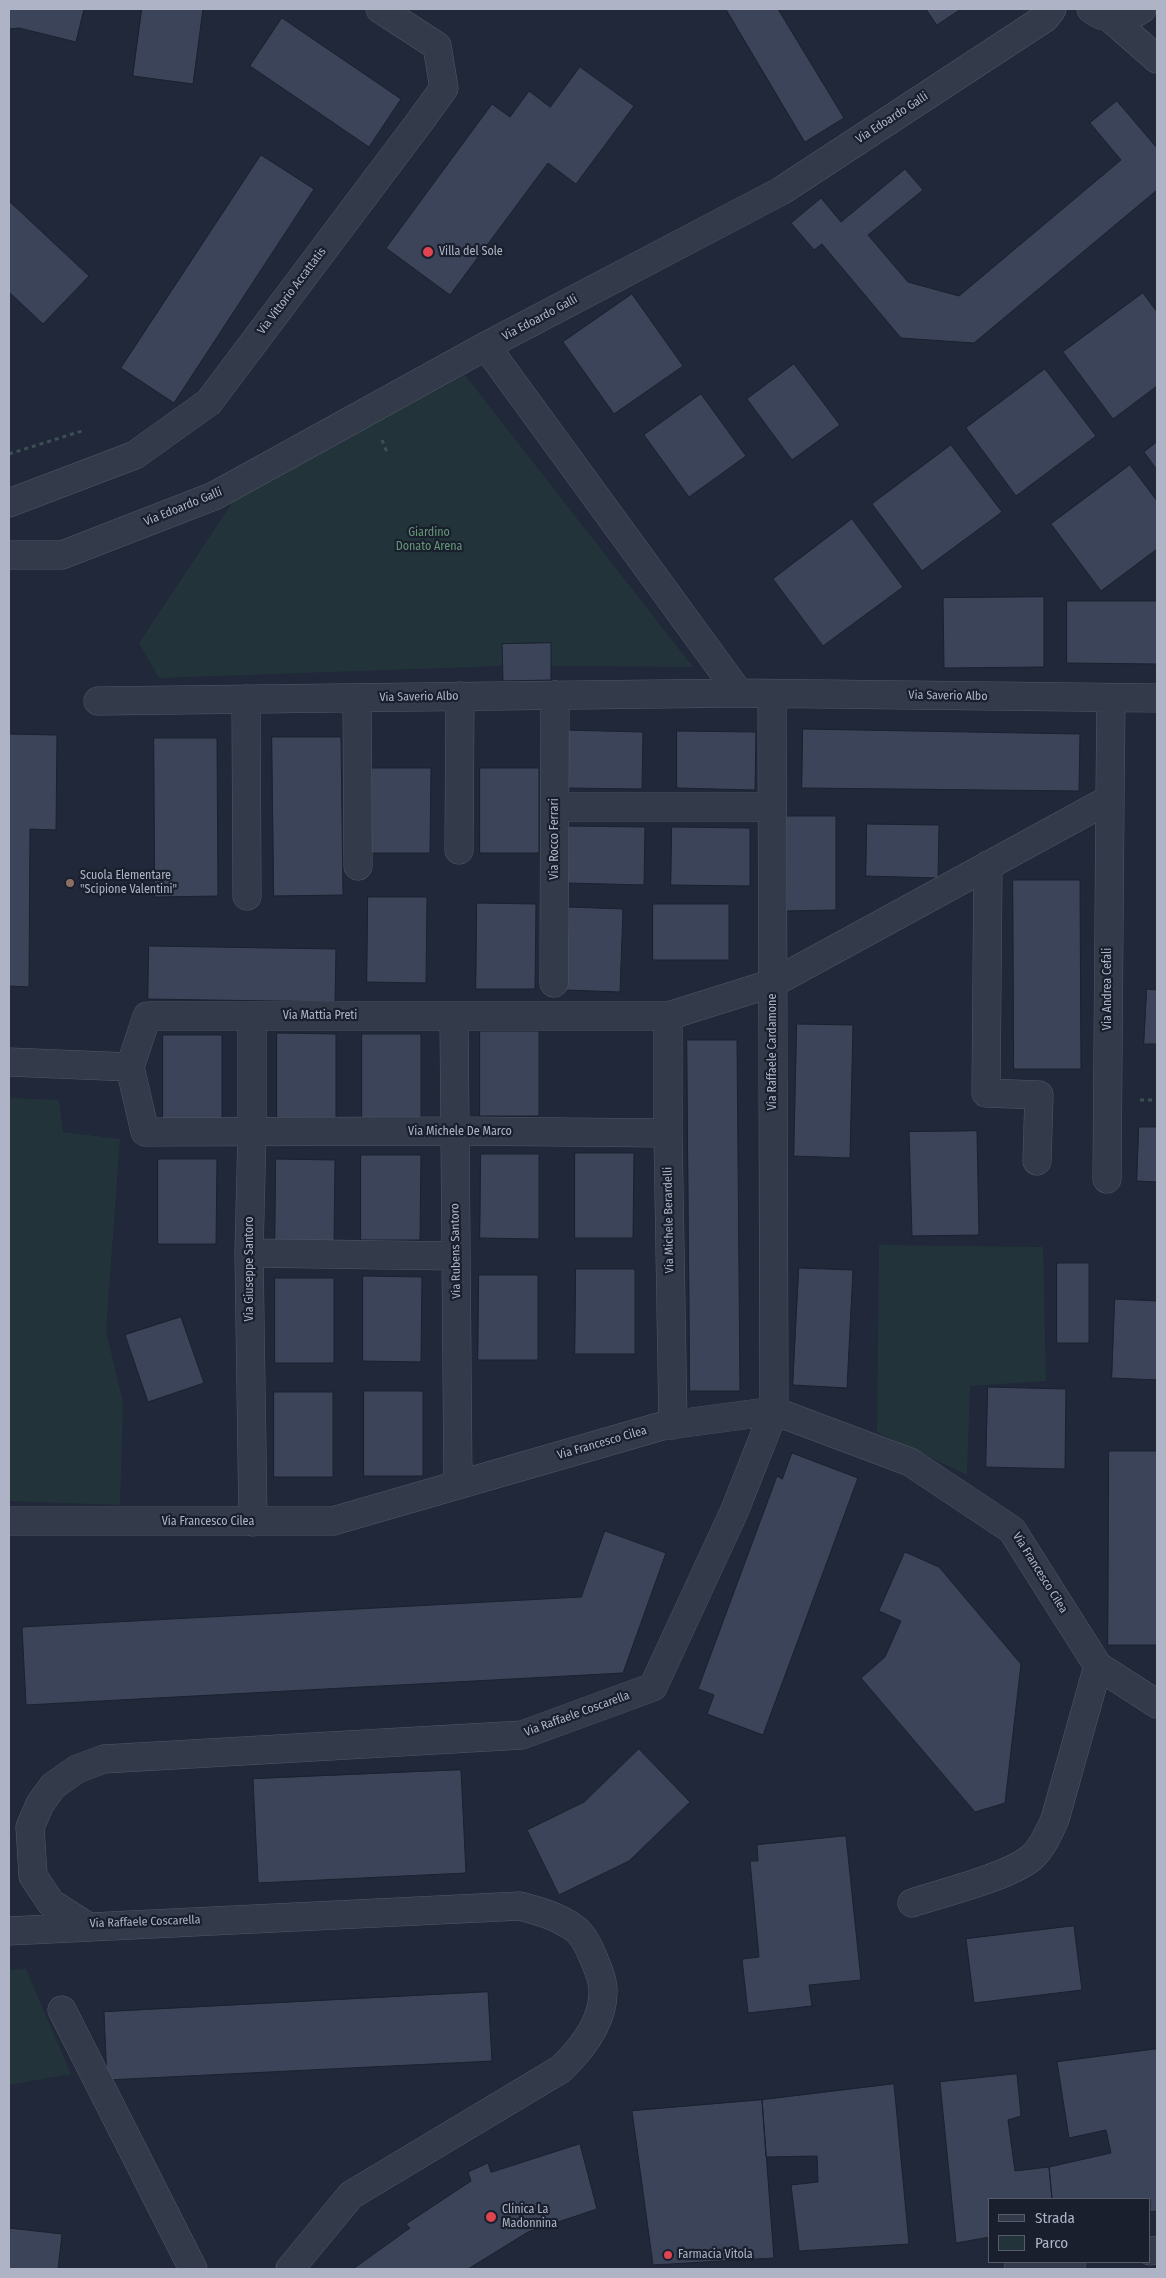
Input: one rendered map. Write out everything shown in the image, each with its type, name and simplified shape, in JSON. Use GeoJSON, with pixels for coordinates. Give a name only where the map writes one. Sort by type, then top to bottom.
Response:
{"type":"FeatureCollection","features":[{"type":"Feature","properties":{"kind":"street","name":"Via Vittorio Accattatis"},"geometry":{"type":"LineString","coordinates":[[9,503],[135,455],[209,402],[444,88],[437,46],[380,9]]}},
{"type":"Feature","properties":{"kind":"street","name":"Via Edoardo Galli"},"geometry":{"type":"LineString","coordinates":[[9,555],[62,555],[214,496],[486,346],[781,191],[1049,13],[1098,13],[1122,18],[1142,9]]}},
{"type":"Feature","properties":{"kind":"street"},"geometry":{"type":"LineString","coordinates":[[1098,13],[1152,51]]}},
{"type":"Feature","properties":{"kind":"street"},"geometry":{"type":"LineString","coordinates":[[486,346],[740,693]]}},
{"type":"Feature","properties":{"kind":"street","name":"Via Saverio Albo"},"geometry":{"type":"LineString","coordinates":[[98,701],[740,693],[1157,698]]}},
{"type":"Feature","properties":{"kind":"street","name":"Via Raffaele Cardamone"},"geometry":{"type":"LineString","coordinates":[[772,694],[774,1410]]}},
{"type":"Feature","properties":{"kind":"street","name":"Via Rocco Ferrari"},"geometry":{"type":"LineString","coordinates":[[554,983],[555,695]]}},
{"type":"Feature","properties":{"kind":"street"},"geometry":{"type":"LineString","coordinates":[[459,850],[460,696]]}},
{"type":"Feature","properties":{"kind":"street"},"geometry":{"type":"LineString","coordinates":[[358,698],[358,866]]}},
{"type":"Feature","properties":{"kind":"street","name":"Via Andrea Cefali"},"geometry":{"type":"LineString","coordinates":[[1106,1179],[1111,698]]}},
{"type":"Feature","properties":{"kind":"street"},"geometry":{"type":"LineString","coordinates":[[246,699],[247,896]]}},
{"type":"Feature","properties":{"kind":"street","name":"Via Mattia Preti"},"geometry":{"type":"LineString","coordinates":[[130,1067],[147,1016],[668,1016],[773,983],[1110,799]]}},
{"type":"Feature","properties":{"kind":"street"},"geometry":{"type":"LineString","coordinates":[[556,807],[772,807]]}},
{"type":"Feature","properties":{"kind":"street"},"geometry":{"type":"LineString","coordinates":[[988,865],[986,1093],[1039,1095],[1037,1161]]}},
{"type":"Feature","properties":{"kind":"street","name":"Via Giuseppe Santoro"},"geometry":{"type":"LineString","coordinates":[[252,1016],[249,1253],[253,1522]]}},
{"type":"Feature","properties":{"kind":"street","name":"Via Michele Berardelli"},"geometry":{"type":"LineString","coordinates":[[668,1016],[673,1425]]}},
{"type":"Feature","properties":{"kind":"street","name":"Via Rubens Santoro"},"geometry":{"type":"LineString","coordinates":[[454,1017],[458,1484]]}},
{"type":"Feature","properties":{"kind":"street"},"geometry":{"type":"LineString","coordinates":[[9,1062],[130,1067]]}},
{"type":"Feature","properties":{"kind":"street","name":"Via Michele De Marco"},"geometry":{"type":"LineString","coordinates":[[130,1067],[144,1132],[455,1131],[668,1133]]}},
{"type":"Feature","properties":{"kind":"street"},"geometry":{"type":"LineString","coordinates":[[249,1253],[456,1256]]}},
{"type":"Feature","properties":{"kind":"street","name":"Via Francesco Cilea"},"geometry":{"type":"LineString","coordinates":[[9,1521],[333,1521],[662,1426],[774,1410],[910,1462],[1012,1530],[1098,1666],[1157,1704]]}},
{"type":"Feature","properties":{"kind":"street","name":"Via Raffaele Coscarella"},"geometry":{"type":"LineString","coordinates":[[290,2269],[351,2195],[561,2069],[576,2054],[587,2038],[601,2010],[603,1995],[603,1988],[588,1946],[575,1929],[550,1914],[520,1906],[87,1926],[51,1903],[33,1876],[19,1834],[53,1786],[77,1769],[104,1759],[522,1735],[653,1687],[734,1512],[774,1410]]}},
{"type":"Feature","properties":{"kind":"street"},"geometry":{"type":"LineString","coordinates":[[912,1903],[1012,1870],[1032,1858],[1046,1839],[1055,1819],[1098,1666]]}},
{"type":"Feature","properties":{"kind":"street"},"geometry":{"type":"LineString","coordinates":[[9,1931],[87,1926]]}},
{"type":"Feature","properties":{"kind":"street"},"geometry":{"type":"LineString","coordinates":[[62,2010],[193,2269]]}},
{"type":"Feature","properties":{"kind":"street"},"geometry":{"type":"LineString","coordinates":[[1018,2269],[1064,2263]]}},
{"type":"Feature","properties":{"kind":"path"},"geometry":{"type":"LineString","coordinates":[[9,454],[85,430]]}},
{"type":"Feature","properties":{"kind":"green space","name":"Giardino Donato Arena"},"geometry":{"type":"Polygon","coordinates":[[[465,375],[693,667],[551,666],[550,643],[502,644],[502,666],[159,678],[139,643],[234,500],[465,375]]]}},
{"type":"Feature","properties":{"kind":"green space"},"geometry":{"type":"Polygon","coordinates":[[[9,1098],[59,1100],[63,1132],[120,1139],[106,1331],[123,1402],[120,1505],[9,1501],[9,1098]]]}},
{"type":"Feature","properties":{"kind":"green space"},"geometry":{"type":"Polygon","coordinates":[[[879,1245],[1043,1247],[1046,1381],[970,1386],[967,1475],[877,1432],[879,1245]]]}},
{"type":"Feature","properties":{"kind":"green space"},"geometry":{"type":"Polygon","coordinates":[[[26,1969],[71,2074],[9,2085],[9,1970],[26,1969]]]}},
{"type":"Feature","properties":{"kind":"building"},"geometry":{"type":"Polygon","coordinates":[[[9,9],[84,9],[76,42],[19,28],[9,29],[9,9]]]}},
{"type":"Feature","properties":{"kind":"building"},"geometry":{"type":"Polygon","coordinates":[[[142,9],[203,9],[193,84],[133,76],[142,9]]]}},
{"type":"Feature","properties":{"kind":"building"},"geometry":{"type":"Polygon","coordinates":[[[726,9],[778,9],[844,118],[805,142],[726,9]]]}},
{"type":"Feature","properties":{"kind":"building"},"geometry":{"type":"Polygon","coordinates":[[[926,9],[961,9],[937,25],[926,9]]]}},
{"type":"Feature","properties":{"kind":"building"},"geometry":{"type":"Polygon","coordinates":[[[282,18],[401,99],[369,147],[250,66],[282,18]]]}},
{"type":"Feature","properties":{"kind":"building"},"geometry":{"type":"Polygon","coordinates":[[[580,67],[634,106],[576,184],[548,163],[450,295],[386,248],[492,104],[510,117],[529,91],[550,107],[580,67]]]}},
{"type":"Feature","properties":{"kind":"building"},"geometry":{"type":"Polygon","coordinates":[[[1117,101],[1157,148],[1157,190],[974,343],[901,338],[822,244],[814,250],[791,223],[821,198],[841,222],[905,169],[923,190],[868,235],[908,282],[959,296],[1121,160],[1090,123],[1117,101]]]}},
{"type":"Feature","properties":{"kind":"building"},"geometry":{"type":"Polygon","coordinates":[[[261,155],[314,189],[174,403],[121,368],[261,155]]]}},
{"type":"Feature","properties":{"kind":"building"},"geometry":{"type":"Polygon","coordinates":[[[9,201],[89,276],[43,324],[9,292],[9,201]]]}},
{"type":"Feature","properties":{"kind":"building"},"geometry":{"type":"Polygon","coordinates":[[[1143,293],[1157,312],[1157,386],[1113,419],[1063,352],[1143,293]]]}},
{"type":"Feature","properties":{"kind":"building"},"geometry":{"type":"Polygon","coordinates":[[[632,294],[683,366],[614,414],[563,342],[632,294]]]}},
{"type":"Feature","properties":{"kind":"building"},"geometry":{"type":"Polygon","coordinates":[[[794,364],[840,425],[792,460],[747,399],[794,364]]]}},
{"type":"Feature","properties":{"kind":"building"},"geometry":{"type":"Polygon","coordinates":[[[1045,369],[1096,436],[1016,496],[966,428],[1045,369]]]}},
{"type":"Feature","properties":{"kind":"building"},"geometry":{"type":"Polygon","coordinates":[[[701,394],[746,456],[689,497],[644,435],[701,394]]]}},
{"type":"Feature","properties":{"kind":"building"},"geometry":{"type":"Polygon","coordinates":[[[1157,442],[1157,470],[1144,452],[1157,442]]]}},
{"type":"Feature","properties":{"kind":"building"},"geometry":{"type":"Polygon","coordinates":[[[951,445],[1002,512],[922,571],[872,504],[951,445]]]}},
{"type":"Feature","properties":{"kind":"building"},"geometry":{"type":"Polygon","coordinates":[[[1130,465],[1157,501],[1157,549],[1101,591],[1051,524],[1130,465]]]}},
{"type":"Feature","properties":{"kind":"building"},"geometry":{"type":"Polygon","coordinates":[[[852,519],[903,587],[823,646],[773,579],[852,519]]]}},
{"type":"Feature","properties":{"kind":"building"},"geometry":{"type":"Polygon","coordinates":[[[1044,597],[1044,667],[944,668],[943,598],[1044,597]]]}},
{"type":"Feature","properties":{"kind":"building"},"geometry":{"type":"Polygon","coordinates":[[[1067,601],[1157,601],[1157,664],[1067,663],[1067,601]]]}},
{"type":"Feature","properties":{"kind":"building"},"geometry":{"type":"Polygon","coordinates":[[[551,643],[551,680],[503,681],[502,644],[551,643]]]}},
{"type":"Feature","properties":{"kind":"building"},"geometry":{"type":"Polygon","coordinates":[[[803,729],[1080,734],[1079,791],[802,788],[803,729]]]}},
{"type":"Feature","properties":{"kind":"building"},"geometry":{"type":"Polygon","coordinates":[[[564,730],[643,732],[642,789],[564,788],[564,730]]]}},
{"type":"Feature","properties":{"kind":"building"},"geometry":{"type":"Polygon","coordinates":[[[677,731],[756,732],[755,790],[677,788],[677,731]]]}},
{"type":"Feature","properties":{"kind":"building"},"geometry":{"type":"Polygon","coordinates":[[[9,734],[57,735],[56,830],[30,829],[29,987],[9,986],[9,734]]]}},
{"type":"Feature","properties":{"kind":"building"},"geometry":{"type":"Polygon","coordinates":[[[272,737],[341,737],[343,895],[274,896],[272,737]]]}},
{"type":"Feature","properties":{"kind":"building"},"geometry":{"type":"Polygon","coordinates":[[[154,738],[217,738],[218,896],[155,897],[154,738]]]}},
{"type":"Feature","properties":{"kind":"building"},"geometry":{"type":"Polygon","coordinates":[[[372,768],[431,768],[430,853],[371,853],[372,768]]]}},
{"type":"Feature","properties":{"kind":"building"},"geometry":{"type":"Polygon","coordinates":[[[480,768],[539,768],[539,853],[480,853],[480,768]]]}},
{"type":"Feature","properties":{"kind":"building"},"geometry":{"type":"Polygon","coordinates":[[[783,816],[836,816],[836,910],[784,911],[783,816]]]}},
{"type":"Feature","properties":{"kind":"building"},"geometry":{"type":"Polygon","coordinates":[[[867,824],[939,825],[938,878],[866,876],[867,824]]]}},
{"type":"Feature","properties":{"kind":"building"},"geometry":{"type":"Polygon","coordinates":[[[566,826],[645,827],[644,885],[566,883],[566,826]]]}},
{"type":"Feature","properties":{"kind":"building"},"geometry":{"type":"Polygon","coordinates":[[[672,827],[750,828],[750,886],[671,885],[672,827]]]}},
{"type":"Feature","properties":{"kind":"building"},"geometry":{"type":"Polygon","coordinates":[[[1013,880],[1080,880],[1081,1069],[1014,1069],[1013,880]]]}},
{"type":"Feature","properties":{"kind":"building"},"geometry":{"type":"Polygon","coordinates":[[[368,897],[427,897],[426,983],[367,982],[368,897]]]}},
{"type":"Feature","properties":{"kind":"building"},"geometry":{"type":"Polygon","coordinates":[[[477,903],[536,904],[535,989],[476,989],[477,903]]]}},
{"type":"Feature","properties":{"kind":"building"},"geometry":{"type":"Polygon","coordinates":[[[653,904],[729,904],[729,960],[653,960],[653,904]]]}},
{"type":"Feature","properties":{"kind":"building"},"geometry":{"type":"Polygon","coordinates":[[[569,907],[623,909],[620,992],[566,990],[569,907]]]}},
{"type":"Feature","properties":{"kind":"building"},"geometry":{"type":"Polygon","coordinates":[[[149,946],[336,949],[335,1002],[148,999],[149,946]]]}},
{"type":"Feature","properties":{"kind":"building"},"geometry":{"type":"Polygon","coordinates":[[[1147,989],[1157,990],[1157,1044],[1144,1044],[1147,989]]]}},
{"type":"Feature","properties":{"kind":"building"},"geometry":{"type":"Polygon","coordinates":[[[797,1024],[853,1025],[850,1158],[794,1156],[797,1024]]]}},
{"type":"Feature","properties":{"kind":"building"},"geometry":{"type":"Polygon","coordinates":[[[480,1031],[539,1031],[539,1116],[480,1116],[480,1031]]]}},
{"type":"Feature","properties":{"kind":"building"},"geometry":{"type":"Polygon","coordinates":[[[277,1033],[336,1034],[336,1119],[277,1118],[277,1033]]]}},
{"type":"Feature","properties":{"kind":"building"},"geometry":{"type":"Polygon","coordinates":[[[362,1034],[421,1034],[421,1119],[362,1118],[362,1034]]]}},
{"type":"Feature","properties":{"kind":"building"},"geometry":{"type":"Polygon","coordinates":[[[163,1035],[222,1035],[222,1121],[163,1120],[163,1035]]]}},
{"type":"Feature","properties":{"kind":"building"},"geometry":{"type":"Polygon","coordinates":[[[687,1040],[737,1040],[740,1391],[690,1391],[687,1040]]]}},
{"type":"Feature","properties":{"kind":"building"},"geometry":{"type":"Polygon","coordinates":[[[1139,1127],[1157,1127],[1157,1182],[1137,1181],[1139,1127]]]}},
{"type":"Feature","properties":{"kind":"building"},"geometry":{"type":"Polygon","coordinates":[[[977,1131],[979,1235],[912,1236],[909,1132],[977,1131]]]}},
{"type":"Feature","properties":{"kind":"building"},"geometry":{"type":"Polygon","coordinates":[[[575,1153],[634,1153],[633,1238],[575,1238],[575,1153]]]}},
{"type":"Feature","properties":{"kind":"building"},"geometry":{"type":"Polygon","coordinates":[[[481,1154],[539,1154],[539,1239],[480,1238],[481,1154]]]}},
{"type":"Feature","properties":{"kind":"building"},"geometry":{"type":"Polygon","coordinates":[[[361,1155],[421,1155],[420,1240],[361,1240],[361,1155]]]}},
{"type":"Feature","properties":{"kind":"building"},"geometry":{"type":"Polygon","coordinates":[[[158,1159],[217,1159],[216,1244],[158,1244],[158,1159]]]}},
{"type":"Feature","properties":{"kind":"building"},"geometry":{"type":"Polygon","coordinates":[[[276,1159],[335,1160],[334,1244],[275,1244],[276,1159]]]}},
{"type":"Feature","properties":{"kind":"building"},"geometry":{"type":"Polygon","coordinates":[[[1057,1263],[1089,1263],[1089,1343],[1057,1343],[1057,1263]]]}},
{"type":"Feature","properties":{"kind":"building"},"geometry":{"type":"Polygon","coordinates":[[[799,1268],[853,1270],[847,1388],[793,1385],[799,1268]]]}},
{"type":"Feature","properties":{"kind":"building"},"geometry":{"type":"Polygon","coordinates":[[[576,1269],[635,1269],[635,1354],[575,1354],[576,1269]]]}},
{"type":"Feature","properties":{"kind":"building"},"geometry":{"type":"Polygon","coordinates":[[[479,1275],[538,1275],[538,1360],[478,1360],[479,1275]]]}},
{"type":"Feature","properties":{"kind":"building"},"geometry":{"type":"Polygon","coordinates":[[[363,1276],[422,1277],[421,1362],[363,1361],[363,1276]]]}},
{"type":"Feature","properties":{"kind":"building"},"geometry":{"type":"Polygon","coordinates":[[[275,1278],[334,1278],[334,1363],[275,1363],[275,1278]]]}},
{"type":"Feature","properties":{"kind":"building"},"geometry":{"type":"Polygon","coordinates":[[[1115,1299],[1157,1301],[1157,1380],[1112,1378],[1115,1299]]]}},
{"type":"Feature","properties":{"kind":"building"},"geometry":{"type":"Polygon","coordinates":[[[181,1317],[204,1383],[148,1402],[125,1335],[181,1317]]]}},
{"type":"Feature","properties":{"kind":"building"},"geometry":{"type":"Polygon","coordinates":[[[988,1387],[1066,1389],[1065,1469],[986,1467],[988,1387]]]}},
{"type":"Feature","properties":{"kind":"building"},"geometry":{"type":"Polygon","coordinates":[[[364,1391],[423,1391],[423,1476],[364,1476],[364,1391]]]}},
{"type":"Feature","properties":{"kind":"building"},"geometry":{"type":"Polygon","coordinates":[[[274,1392],[333,1392],[333,1477],[274,1477],[274,1392]]]}},
{"type":"Feature","properties":{"kind":"building"},"geometry":{"type":"Polygon","coordinates":[[[1109,1451],[1157,1451],[1157,1645],[1108,1645],[1109,1451]]]}},
{"type":"Feature","properties":{"kind":"building"},"geometry":{"type":"Polygon","coordinates":[[[792,1453],[858,1478],[763,1735],[707,1714],[714,1695],[698,1689],[777,1476],[782,1479],[792,1453]]]}},
{"type":"Feature","properties":{"kind":"building"},"geometry":{"type":"Polygon","coordinates":[[[605,1531],[666,1553],[623,1673],[26,1705],[22,1627],[581,1597],[605,1531]]]}},
{"type":"Feature","properties":{"kind":"building"},"geometry":{"type":"Polygon","coordinates":[[[905,1552],[939,1567],[1021,1664],[1005,1803],[975,1812],[861,1678],[885,1657],[901,1621],[879,1611],[905,1552]]]}},
{"type":"Feature","properties":{"kind":"building"},"geometry":{"type":"Polygon","coordinates":[[[639,1749],[690,1802],[629,1861],[559,1895],[527,1830],[584,1802],[639,1749]]]}},
{"type":"Feature","properties":{"kind":"building"},"geometry":{"type":"Polygon","coordinates":[[[461,1770],[466,1873],[258,1883],[253,1779],[461,1770]]]}},
{"type":"Feature","properties":{"kind":"building"},"geometry":{"type":"Polygon","coordinates":[[[846,1836],[861,1980],[809,1985],[812,2006],[748,2013],[742,1959],[759,1957],[750,1861],[758,1861],[757,1845],[846,1836]]]}},
{"type":"Feature","properties":{"kind":"building"},"geometry":{"type":"Polygon","coordinates":[[[1074,1926],[1082,1990],[974,2003],[966,1939],[1074,1926]]]}},
{"type":"Feature","properties":{"kind":"building"},"geometry":{"type":"Polygon","coordinates":[[[488,1992],[492,2061],[107,2080],[104,2012],[488,1992]]]}},
{"type":"Feature","properties":{"kind":"building"},"geometry":{"type":"Polygon","coordinates":[[[1157,2049],[1157,2211],[1151,2212],[1151,2198],[1052,2198],[1049,2167],[1111,2153],[1106,2130],[1069,2138],[1057,2062],[1157,2049]]]}},
{"type":"Feature","properties":{"kind":"building"},"geometry":{"type":"Polygon","coordinates":[[[1017,2074],[1021,2116],[1008,2120],[1015,2171],[1049,2167],[1052,2198],[988,2198],[988,2237],[956,2243],[940,2082],[1017,2074]]]}},
{"type":"Feature","properties":{"kind":"building"},"geometry":{"type":"Polygon","coordinates":[[[894,2084],[909,2244],[799,2251],[791,2185],[818,2182],[817,2156],[766,2157],[762,2100],[894,2084]]]}},
{"type":"Feature","properties":{"kind":"building"},"geometry":{"type":"Polygon","coordinates":[[[762,2100],[774,2258],[653,2265],[632,2111],[762,2100]]]}},
{"type":"Feature","properties":{"kind":"building"},"geometry":{"type":"Polygon","coordinates":[[[580,2144],[597,2209],[528,2232],[468,2269],[353,2269],[410,2228],[406,2224],[471,2181],[468,2172],[488,2163],[491,2172],[580,2144]]]}},
{"type":"Feature","properties":{"kind":"building"},"geometry":{"type":"Polygon","coordinates":[[[9,2228],[62,2234],[58,2269],[9,2269],[9,2228]]]}},
{"type":"Feature","properties":{"kind":"place","name":"Villa del Sole"},"geometry":{"type":"Point","coordinates":[428,252]}},
{"type":"Feature","properties":{"kind":"place","name":"Scuola Elementare \"Scipione Valentini\""},"geometry":{"type":"Point","coordinates":[70,883]}},
{"type":"Feature","properties":{"kind":"place","name":"Clinica La Madonnina"},"geometry":{"type":"Point","coordinates":[491,2217]}},
{"type":"Feature","properties":{"kind":"place","name":"Farmacia Vitola"},"geometry":{"type":"Point","coordinates":[668,2255]}}]}
